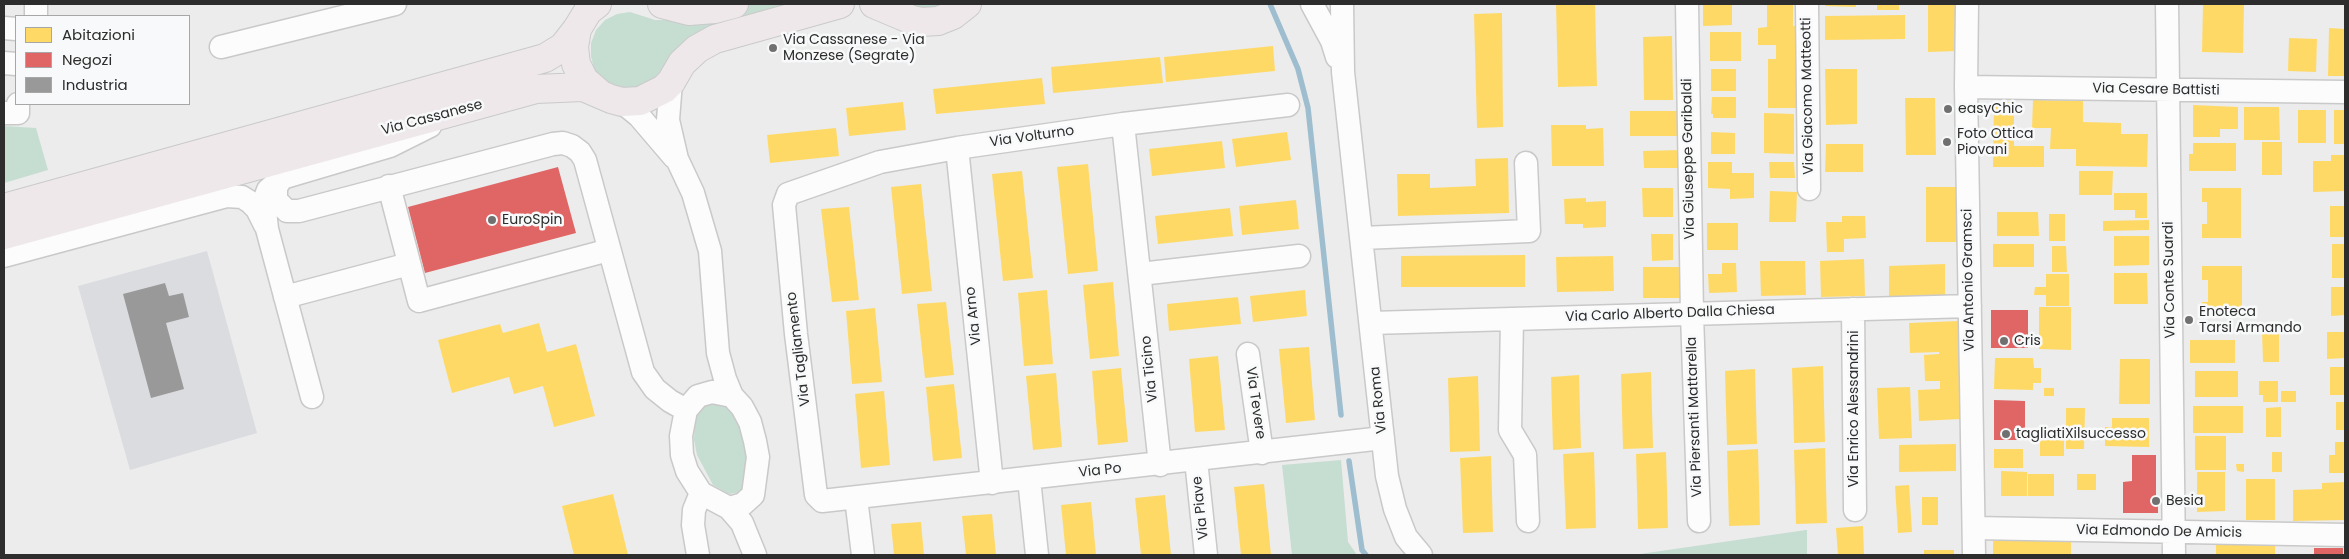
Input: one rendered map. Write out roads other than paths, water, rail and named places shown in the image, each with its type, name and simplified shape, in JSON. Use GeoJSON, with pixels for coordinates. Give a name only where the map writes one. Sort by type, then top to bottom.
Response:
{"type":"FeatureCollection","features":[{"type":"Feature","properties":{"kind":"main road","name":"Via Cassanese"},"geometry":{"type":"LineString","coordinates":[[4,208],[545,58],[563,47],[583,18],[597,4]]}},
{"type":"Feature","properties":{"kind":"main road"},"geometry":{"type":"LineString","coordinates":[[662,4],[689,11],[715,9],[734,4]]}},
{"type":"Feature","properties":{"kind":"main road","name":"Via Cassanese"},"geometry":{"type":"LineString","coordinates":[[4,235],[536,89],[583,87],[611,98],[648,99],[671,82],[687,58],[697,49],[714,39],[840,4]]}},
{"type":"Feature","properties":{"kind":"main road"},"geometry":{"type":"LineString","coordinates":[[874,4],[912,20],[922,22],[938,21],[953,15],[967,4]]}},
{"type":"Feature","properties":{"kind":"main road"},"geometry":{"type":"LineString","coordinates":[[577,29],[574,46],[576,64],[584,80],[611,98]]}},
{"type":"Feature","properties":{"kind":"street"},"geometry":{"type":"LineString","coordinates":[[221,48],[395,4]]}},
{"type":"Feature","properties":{"kind":"street","name":"Via Roma"},"geometry":{"type":"LineString","coordinates":[[1312,4],[1332,40],[1343,72]]}},
{"type":"Feature","properties":{"kind":"street","name":"Via Roma"},"geometry":{"type":"LineString","coordinates":[[1342,4],[1343,72],[1387,476],[1395,509],[1406,536],[1421,555]]}},
{"type":"Feature","properties":{"kind":"street","name":"Via Giuseppe Garibaldi"},"geometry":{"type":"LineString","coordinates":[[1687,4],[1692,314]]}},
{"type":"Feature","properties":{"kind":"street","name":"Via Giacomo Matteotti"},"geometry":{"type":"LineString","coordinates":[[1807,4],[1809,189]]}},
{"type":"Feature","properties":{"kind":"street","name":"Via Antonio Gramsci"},"geometry":{"type":"LineString","coordinates":[[1967,4],[1966,87],[1974,555]]}},
{"type":"Feature","properties":{"kind":"street","name":"Via Conte Suardi"},"geometry":{"type":"LineString","coordinates":[[2167,4],[2174,555]]}},
{"type":"Feature","properties":{"kind":"street"},"geometry":{"type":"LineString","coordinates":[[671,82],[668,120],[677,160],[693,193],[710,251],[718,353],[725,380],[732,396],[742,407],[750,422],[758,457],[753,495],[738,512]]}},
{"type":"Feature","properties":{"kind":"street","name":"Via Cesare Battisti"},"geometry":{"type":"LineString","coordinates":[[1966,87],[2345,92]]}},
{"type":"Feature","properties":{"kind":"street"},"geometry":{"type":"LineString","coordinates":[[611,98],[638,116],[677,160]]}},
{"type":"Feature","properties":{"kind":"street"},"geometry":{"type":"LineString","coordinates":[[4,113],[18,113],[18,105]]}},
{"type":"Feature","properties":{"kind":"street","name":"Via Volturno"},"geometry":{"type":"LineString","coordinates":[[784,200],[792,191],[880,162],[957,148],[1123,124],[1288,105]]}},
{"type":"Feature","properties":{"kind":"street"},"geometry":{"type":"LineString","coordinates":[[312,397],[267,229],[266,196],[271,186],[282,178],[390,146],[464,109]]}},
{"type":"Feature","properties":{"kind":"street","name":"Via Ticino"},"geometry":{"type":"LineString","coordinates":[[1123,124],[1160,464]]}},
{"type":"Feature","properties":{"kind":"street"},"geometry":{"type":"LineString","coordinates":[[282,178],[276,187],[276,200],[282,208],[293,212],[553,144],[568,145],[580,152],[585,160],[644,372],[655,389],[670,401],[692,403],[712,392],[732,396]]}},
{"type":"Feature","properties":{"kind":"street","name":"Via Arno"},"geometry":{"type":"LineString","coordinates":[[957,148],[992,483]]}},
{"type":"Feature","properties":{"kind":"street"},"geometry":{"type":"LineString","coordinates":[[1362,238],[1529,232],[1526,163]]}},
{"type":"Feature","properties":{"kind":"street"},"geometry":{"type":"LineString","coordinates":[[389,186],[419,301],[609,250]]}},
{"type":"Feature","properties":{"kind":"street"},"geometry":{"type":"LineString","coordinates":[[4,256],[232,196],[246,199],[254,205],[267,229]]}},
{"type":"Feature","properties":{"kind":"street","name":"Via Tagliamento"},"geometry":{"type":"LineString","coordinates":[[784,200],[796,334],[818,498]]}},
{"type":"Feature","properties":{"kind":"street"},"geometry":{"type":"LineString","coordinates":[[1140,274],[1299,256]]}},
{"type":"Feature","properties":{"kind":"street"},"geometry":{"type":"LineString","coordinates":[[285,297],[409,264]]}},
{"type":"Feature","properties":{"kind":"street","name":"Via Carlo Alberto Dalla Chiesa"},"geometry":{"type":"LineString","coordinates":[[1371,323],[1970,306]]}},
{"type":"Feature","properties":{"kind":"street","name":"Via Enrico Alessandrini"},"geometry":{"type":"LineString","coordinates":[[1853,309],[1855,510]]}},
{"type":"Feature","properties":{"kind":"street","name":"Via Piersanti Mattarella"},"geometry":{"type":"LineString","coordinates":[[1692,314],[1698,521]]}},
{"type":"Feature","properties":{"kind":"street"},"geometry":{"type":"LineString","coordinates":[[1512,319],[1510,430],[1525,455],[1528,522]]}},
{"type":"Feature","properties":{"kind":"street"},"geometry":{"type":"LineString","coordinates":[[718,353],[708,380],[692,403],[681,436],[682,455],[687,471],[701,493],[738,512],[755,555]]}},
{"type":"Feature","properties":{"kind":"street","name":"Via Tevere"},"geometry":{"type":"LineString","coordinates":[[1248,354],[1262,453]]}},
{"type":"Feature","properties":{"kind":"street","name":"Via Po"},"geometry":{"type":"LineString","coordinates":[[818,498],[822,501],[856,498],[1383,438]]}},
{"type":"Feature","properties":{"kind":"street","name":"Via Piave"},"geometry":{"type":"LineString","coordinates":[[1196,460],[1206,555]]}},
{"type":"Feature","properties":{"kind":"street"},"geometry":{"type":"LineString","coordinates":[[1029,479],[1037,555]]}},
{"type":"Feature","properties":{"kind":"street"},"geometry":{"type":"LineString","coordinates":[[698,555],[693,525],[694,510],[701,493]]}},
{"type":"Feature","properties":{"kind":"street"},"geometry":{"type":"LineString","coordinates":[[856,498],[863,555]]}},
{"type":"Feature","properties":{"kind":"street","name":"Via Edmondo De Amicis"},"geometry":{"type":"LineString","coordinates":[[1974,528],[2345,535]]}},
{"type":"Feature","properties":{"kind":"waterway"},"geometry":{"type":"LineString","coordinates":[[1270,4],[1298,69],[1308,108],[1341,415]]}},
{"type":"Feature","properties":{"kind":"waterway"},"geometry":{"type":"LineString","coordinates":[[1349,461],[1362,550],[1366,555]]}},
{"type":"Feature","properties":{"kind":"place","name":"Via Cassanese - Via Monzese (Segrate)"},"geometry":{"type":"Point","coordinates":[773,48]}},
{"type":"Feature","properties":{"kind":"place","name":"easyChic"},"geometry":{"type":"Point","coordinates":[1948,109]}},
{"type":"Feature","properties":{"kind":"place","name":"Foto Ottica Piovani"},"geometry":{"type":"Point","coordinates":[1947,142]}},
{"type":"Feature","properties":{"kind":"place","name":"EuroSpin"},"geometry":{"type":"Point","coordinates":[492,220]}},
{"type":"Feature","properties":{"kind":"place","name":"Enoteca Tarsi Armando"},"geometry":{"type":"Point","coordinates":[2189,320]}},
{"type":"Feature","properties":{"kind":"place","name":"Cris"},"geometry":{"type":"Point","coordinates":[2004,341]}},
{"type":"Feature","properties":{"kind":"place","name":"tagliatiXilsuccesso"},"geometry":{"type":"Point","coordinates":[2006,434]}},
{"type":"Feature","properties":{"kind":"place","name":"Besia"},"geometry":{"type":"Point","coordinates":[2156,501]}}]}
